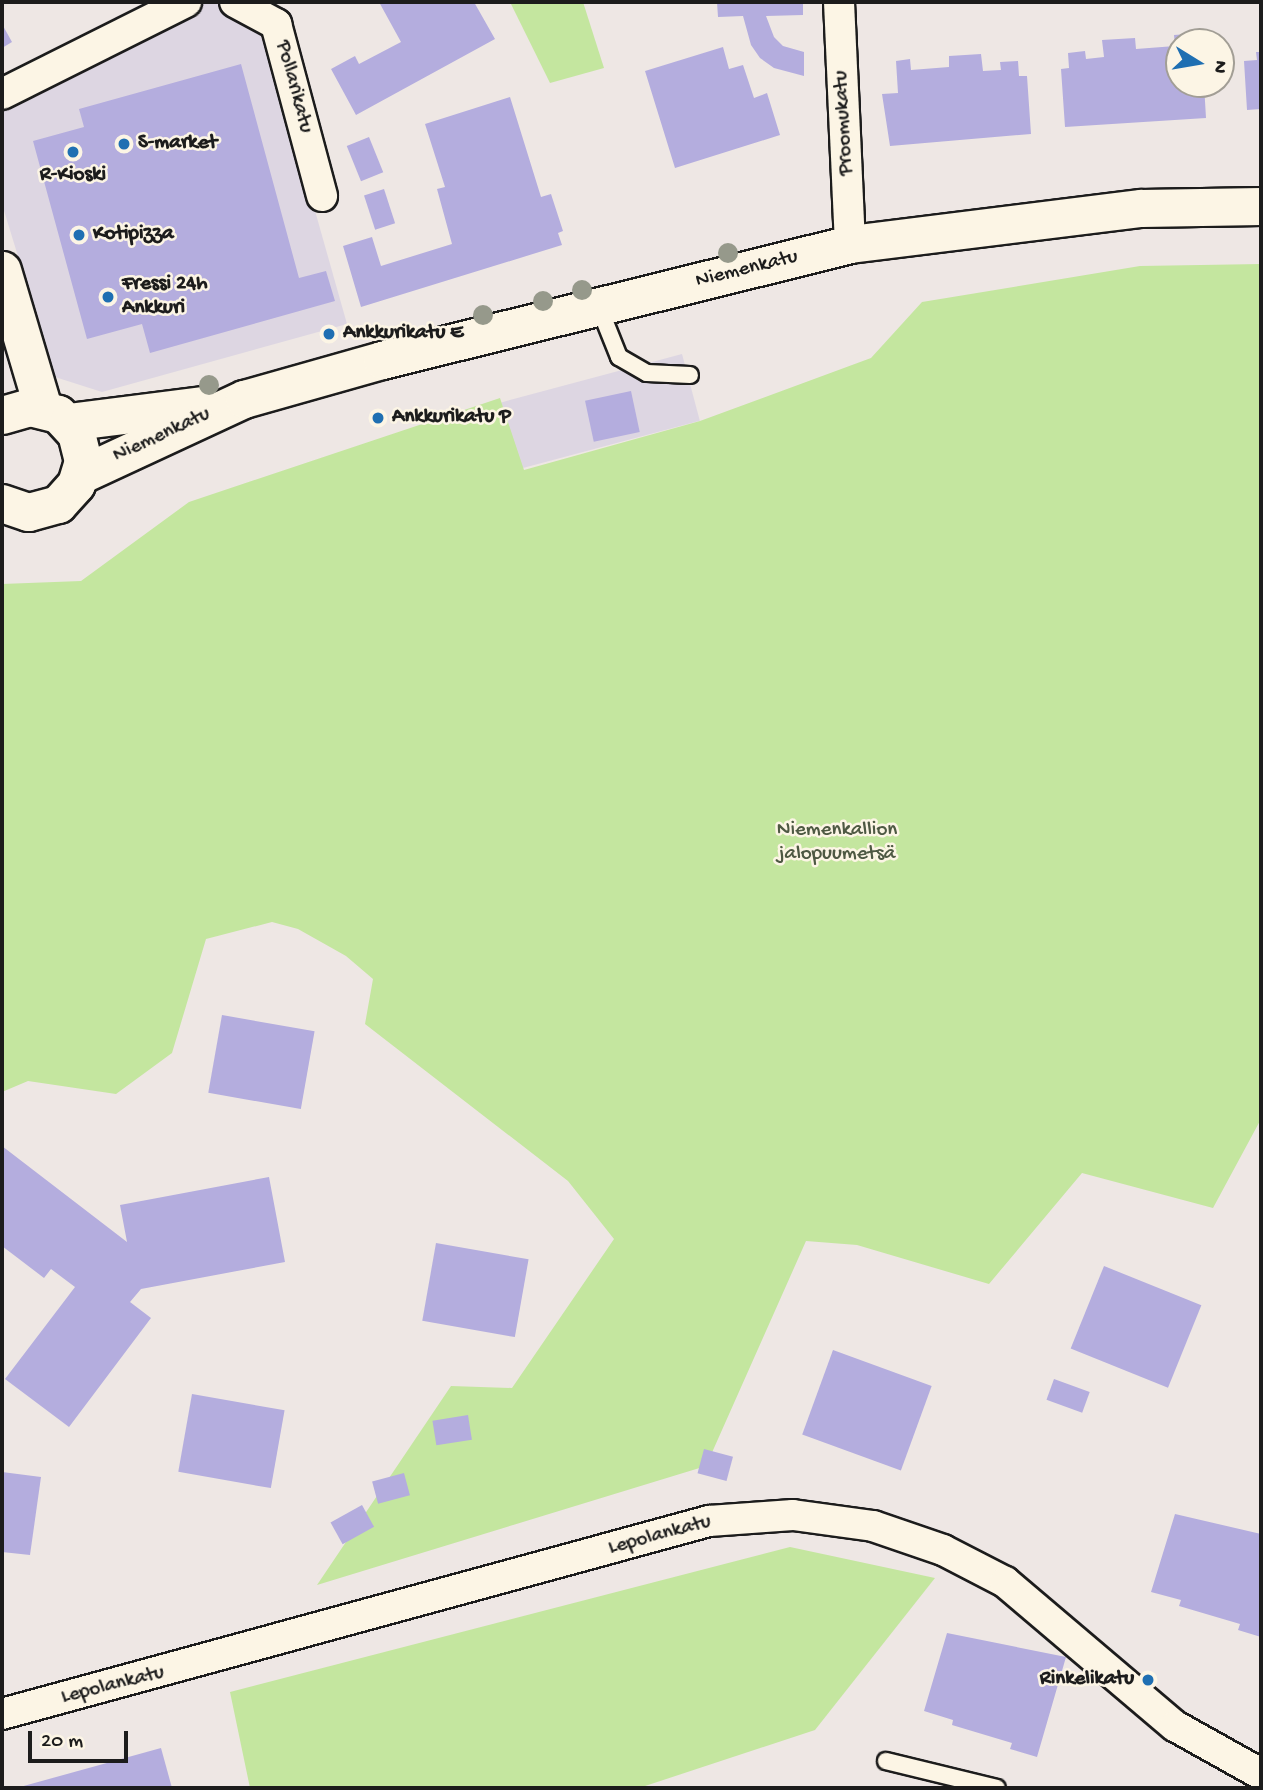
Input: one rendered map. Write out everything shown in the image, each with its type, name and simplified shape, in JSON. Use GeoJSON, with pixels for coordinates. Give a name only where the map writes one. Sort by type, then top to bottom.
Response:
{"type":"FeatureCollection","features":[{"type":"Feature","properties":{"kind":"street"},"geometry":{"type":"LineString","coordinates":[[2,94],[187,2]]}},
{"type":"Feature","properties":{"kind":"street","name":"Pollarikatu"},"geometry":{"type":"LineString","coordinates":[[235,2],[276,24],[322,197]]}},
{"type":"Feature","properties":{"kind":"street","name":"Proomukatu"},"geometry":{"type":"LineString","coordinates":[[839,2],[850,244]]}},
{"type":"Feature","properties":{"kind":"street","name":"Niemenkatu"},"geometry":{"type":"LineString","coordinates":[[2,415],[17,408],[55,415],[244,399],[850,244],[1140,208],[1261,206]]}},
{"type":"Feature","properties":{"kind":"street"},"geometry":{"type":"LineString","coordinates":[[2,270],[55,415],[81,447],[80,475],[71,493],[42,511],[15,510],[2,503]]}},
{"type":"Feature","properties":{"kind":"street","name":"Niemenkatu"},"geometry":{"type":"LineString","coordinates":[[80,475],[244,399]]}},
{"type":"Feature","properties":{"kind":"street","name":"Lepolankatu"},"geometry":{"type":"LineString","coordinates":[[2,1714],[709,1521],[793,1515],[873,1526],[943,1550],[1005,1582],[1175,1726],[1261,1774]]}},
{"type":"Feature","properties":{"kind":"lane"},"geometry":{"type":"LineString","coordinates":[[599,307],[619,357],[647,373],[690,375]]}},
{"type":"Feature","properties":{"kind":"lane"},"geometry":{"type":"LineString","coordinates":[[886,1761],[997,1788]]}},
{"type":"Feature","properties":{"kind":"shaded area"},"geometry":{"type":"Polygon","coordinates":[[[152,2],[256,2],[347,324],[102,392],[55,377],[2,204],[2,77],[152,2]]]}},
{"type":"Feature","properties":{"kind":"shaded area"},"geometry":{"type":"Polygon","coordinates":[[[682,354],[700,421],[519,469],[501,402],[682,354]]]}},
{"type":"Feature","properties":{"kind":"green space"},"geometry":{"type":"Polygon","coordinates":[[[510,2],[583,2],[604,68],[550,83],[510,2]]]}},
{"type":"Feature","properties":{"kind":"green space","name":"Niemenkallion jalopuumetsä"},"geometry":{"type":"Polygon","coordinates":[[[1261,264],[1261,1119],[1213,1208],[1082,1173],[989,1284],[857,1245],[806,1241],[706,1466],[317,1585],[451,1386],[512,1388],[614,1239],[568,1181],[365,1024],[373,979],[346,956],[298,929],[272,922],[206,939],[172,1053],[116,1094],[28,1081],[2,1092],[2,584],[81,581],[189,502],[500,398],[524,470],[700,421],[871,358],[922,302],[1140,266],[1261,264]]]}},
{"type":"Feature","properties":{"kind":"green space"},"geometry":{"type":"Polygon","coordinates":[[[790,1547],[935,1578],[815,1730],[639,1788],[250,1788],[230,1692],[790,1547]]]}},
{"type":"Feature","properties":{"kind":"building"},"geometry":{"type":"Polygon","coordinates":[[[379,2],[474,2],[495,39],[356,115],[331,69],[355,56],[359,64],[401,42],[379,2]]]}},
{"type":"Feature","properties":{"kind":"building"},"geometry":{"type":"Polygon","coordinates":[[[717,2],[803,2],[803,15],[766,16],[774,37],[783,46],[804,52],[804,76],[774,68],[760,58],[751,45],[743,16],[718,17],[717,2]]]}},
{"type":"Feature","properties":{"kind":"building"},"geometry":{"type":"Polygon","coordinates":[[[2,24],[12,42],[2,48],[2,24]]]}},
{"type":"Feature","properties":{"kind":"building"},"geometry":{"type":"Polygon","coordinates":[[[1135,38],[1136,49],[1165,47],[1165,98],[1205,98],[1206,118],[1065,127],[1061,69],[1069,68],[1068,53],[1085,51],[1086,59],[1104,57],[1102,40],[1135,38]]]}},
{"type":"Feature","properties":{"kind":"building"},"geometry":{"type":"Polygon","coordinates":[[[723,47],[729,69],[743,65],[754,98],[767,93],[780,135],[675,168],[645,71],[723,47]]]}},
{"type":"Feature","properties":{"kind":"building"},"geometry":{"type":"Polygon","coordinates":[[[1256,52],[1261,52],[1261,109],[1247,110],[1244,61],[1257,60],[1256,52]]]}},
{"type":"Feature","properties":{"kind":"building"},"geometry":{"type":"Polygon","coordinates":[[[981,54],[983,71],[1001,70],[1000,62],[1018,61],[1019,76],[1027,76],[1031,134],[890,146],[882,94],[898,93],[896,61],[910,59],[911,70],[949,67],[949,56],[981,54]]]}},
{"type":"Feature","properties":{"kind":"building"},"geometry":{"type":"Polygon","coordinates":[[[241,64],[299,278],[326,271],[335,301],[150,353],[142,324],[87,339],[33,141],[84,127],[79,109],[241,64]]]}},
{"type":"Feature","properties":{"kind":"building"},"geometry":{"type":"Polygon","coordinates":[[[510,97],[541,197],[551,194],[563,231],[558,233],[562,245],[361,307],[343,246],[372,237],[381,266],[452,244],[437,189],[445,187],[425,124],[510,97]]]}},
{"type":"Feature","properties":{"kind":"building"},"geometry":{"type":"Polygon","coordinates":[[[369,137],[383,172],[361,181],[347,146],[369,137]]]}},
{"type":"Feature","properties":{"kind":"building"},"geometry":{"type":"Polygon","coordinates":[[[384,189],[395,223],[375,230],[364,195],[384,189]]]}},
{"type":"Feature","properties":{"kind":"building"},"geometry":{"type":"Polygon","coordinates":[[[631,391],[640,432],[594,442],[585,401],[631,391]]]}},
{"type":"Feature","properties":{"kind":"building"},"geometry":{"type":"Polygon","coordinates":[[[222,1015],[315,1031],[301,1109],[208,1093],[222,1015]]]}},
{"type":"Feature","properties":{"kind":"building"},"geometry":{"type":"Polygon","coordinates":[[[2,1146],[127,1242],[120,1205],[269,1177],[285,1262],[141,1289],[130,1302],[151,1318],[69,1427],[5,1379],[75,1287],[51,1269],[44,1278],[2,1246],[2,1146]]]}},
{"type":"Feature","properties":{"kind":"building"},"geometry":{"type":"Polygon","coordinates":[[[436,1243],[529,1259],[515,1337],[422,1321],[436,1243]]]}},
{"type":"Feature","properties":{"kind":"building"},"geometry":{"type":"Polygon","coordinates":[[[1104,1266],[1201,1305],[1168,1388],[1071,1349],[1104,1266]]]}},
{"type":"Feature","properties":{"kind":"building"},"geometry":{"type":"Polygon","coordinates":[[[833,1350],[932,1386],[901,1470],[802,1435],[833,1350]]]}},
{"type":"Feature","properties":{"kind":"building"},"geometry":{"type":"Polygon","coordinates":[[[1054,1379],[1090,1392],[1082,1413],[1046,1400],[1054,1379]]]}},
{"type":"Feature","properties":{"kind":"building"},"geometry":{"type":"Polygon","coordinates":[[[192,1394],[285,1410],[271,1488],[178,1472],[192,1394]]]}},
{"type":"Feature","properties":{"kind":"building"},"geometry":{"type":"Polygon","coordinates":[[[468,1415],[472,1440],[436,1445],[432,1421],[468,1415]]]}},
{"type":"Feature","properties":{"kind":"building"},"geometry":{"type":"Polygon","coordinates":[[[704,1449],[733,1457],[727,1481],[698,1473],[704,1449]]]}},
{"type":"Feature","properties":{"kind":"building"},"geometry":{"type":"Polygon","coordinates":[[[2,1472],[41,1477],[30,1555],[2,1552],[2,1472]]]}},
{"type":"Feature","properties":{"kind":"building"},"geometry":{"type":"Polygon","coordinates":[[[404,1473],[410,1495],[378,1504],[372,1482],[404,1473]]]}},
{"type":"Feature","properties":{"kind":"building"},"geometry":{"type":"Polygon","coordinates":[[[362,1505],[374,1527],[343,1544],[331,1522],[362,1505]]]}},
{"type":"Feature","properties":{"kind":"building"},"geometry":{"type":"Polygon","coordinates":[[[1175,1514],[1261,1534],[1261,1637],[1238,1630],[1240,1624],[1179,1606],[1181,1600],[1151,1592],[1175,1514]]]}},
{"type":"Feature","properties":{"kind":"building"},"geometry":{"type":"Polygon","coordinates":[[[947,1633],[1066,1657],[1037,1757],[1010,1749],[1012,1743],[952,1725],[953,1720],[924,1711],[947,1633]]]}},
{"type":"Feature","properties":{"kind":"building"},"geometry":{"type":"Polygon","coordinates":[[[161,1748],[172,1788],[20,1788],[20,1787],[161,1748]]]}},
{"type":"Feature","properties":{"kind":"place","name":"S-market"},"geometry":{"type":"Point","coordinates":[124,144]}},
{"type":"Feature","properties":{"kind":"place","name":"R-Kioski"},"geometry":{"type":"Point","coordinates":[73,152]}},
{"type":"Feature","properties":{"kind":"place","name":"Kotipizza"},"geometry":{"type":"Point","coordinates":[79,235]}},
{"type":"Feature","properties":{"kind":"place","name":"Fressi 24h Ankkuri"},"geometry":{"type":"Point","coordinates":[108,297]}},
{"type":"Feature","properties":{"kind":"place","name":"Ankkurikatu E"},"geometry":{"type":"Point","coordinates":[329,334]}},
{"type":"Feature","properties":{"kind":"place","name":"Ankkurikatu P"},"geometry":{"type":"Point","coordinates":[378,418]}},
{"type":"Feature","properties":{"kind":"place","name":"Rinkelikatu"},"geometry":{"type":"Point","coordinates":[1148,1680]}}]}
